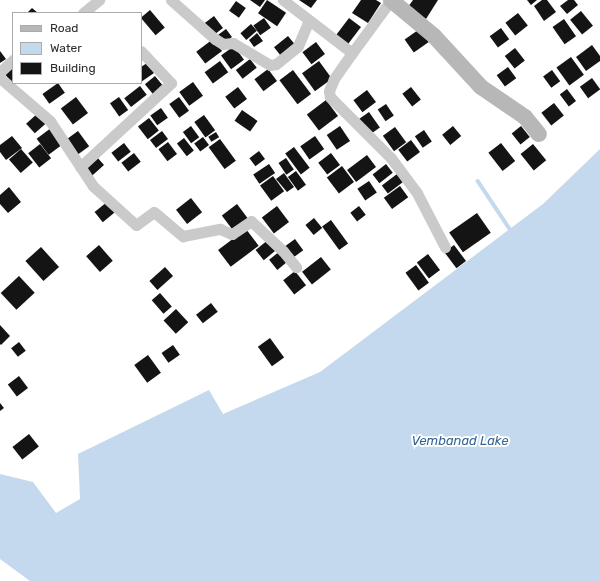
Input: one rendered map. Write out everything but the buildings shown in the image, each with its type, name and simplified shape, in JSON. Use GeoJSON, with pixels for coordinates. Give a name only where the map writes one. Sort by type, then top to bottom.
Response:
{"type":"FeatureCollection","features":[{"type":"Feature","properties":{"kind":"main road"},"geometry":{"type":"LineString","coordinates":[[391,0],[434,36],[481,87],[525,117],[539,134]]}},
{"type":"Feature","properties":{"kind":"street"},"geometry":{"type":"LineString","coordinates":[[171,0],[196,24],[223,44],[232,43],[270,65],[276,64],[298,46],[309,20]]}},
{"type":"Feature","properties":{"kind":"street"},"geometry":{"type":"LineString","coordinates":[[283,0],[352,53]]}},
{"type":"Feature","properties":{"kind":"street"},"geometry":{"type":"LineString","coordinates":[[391,0],[334,79],[329,91],[330,97],[391,158],[417,193],[445,247]]}},
{"type":"Feature","properties":{"kind":"street"},"geometry":{"type":"LineString","coordinates":[[80,167],[171,83],[142,52]]}},
{"type":"Feature","properties":{"kind":"street"},"geometry":{"type":"LineString","coordinates":[[0,72],[12,61]]}},
{"type":"Feature","properties":{"kind":"street"},"geometry":{"type":"LineString","coordinates":[[0,78],[50,121],[93,186],[136,225],[154,212],[183,236],[220,229],[232,234],[251,221],[283,251],[296,267]]}},
{"type":"Feature","properties":{"kind":"water","name":"Vembanad Lake"},"geometry":{"type":"Polygon","coordinates":[[[600,149],[600,581],[30,581],[0,559],[0,474],[33,482],[56,513],[80,499],[78,454],[209,390],[223,414],[320,372],[543,204],[600,149]]]}},
{"type":"Feature","properties":{"kind":"waterway"},"geometry":{"type":"LineString","coordinates":[[478,181],[512,232]]}}]}
